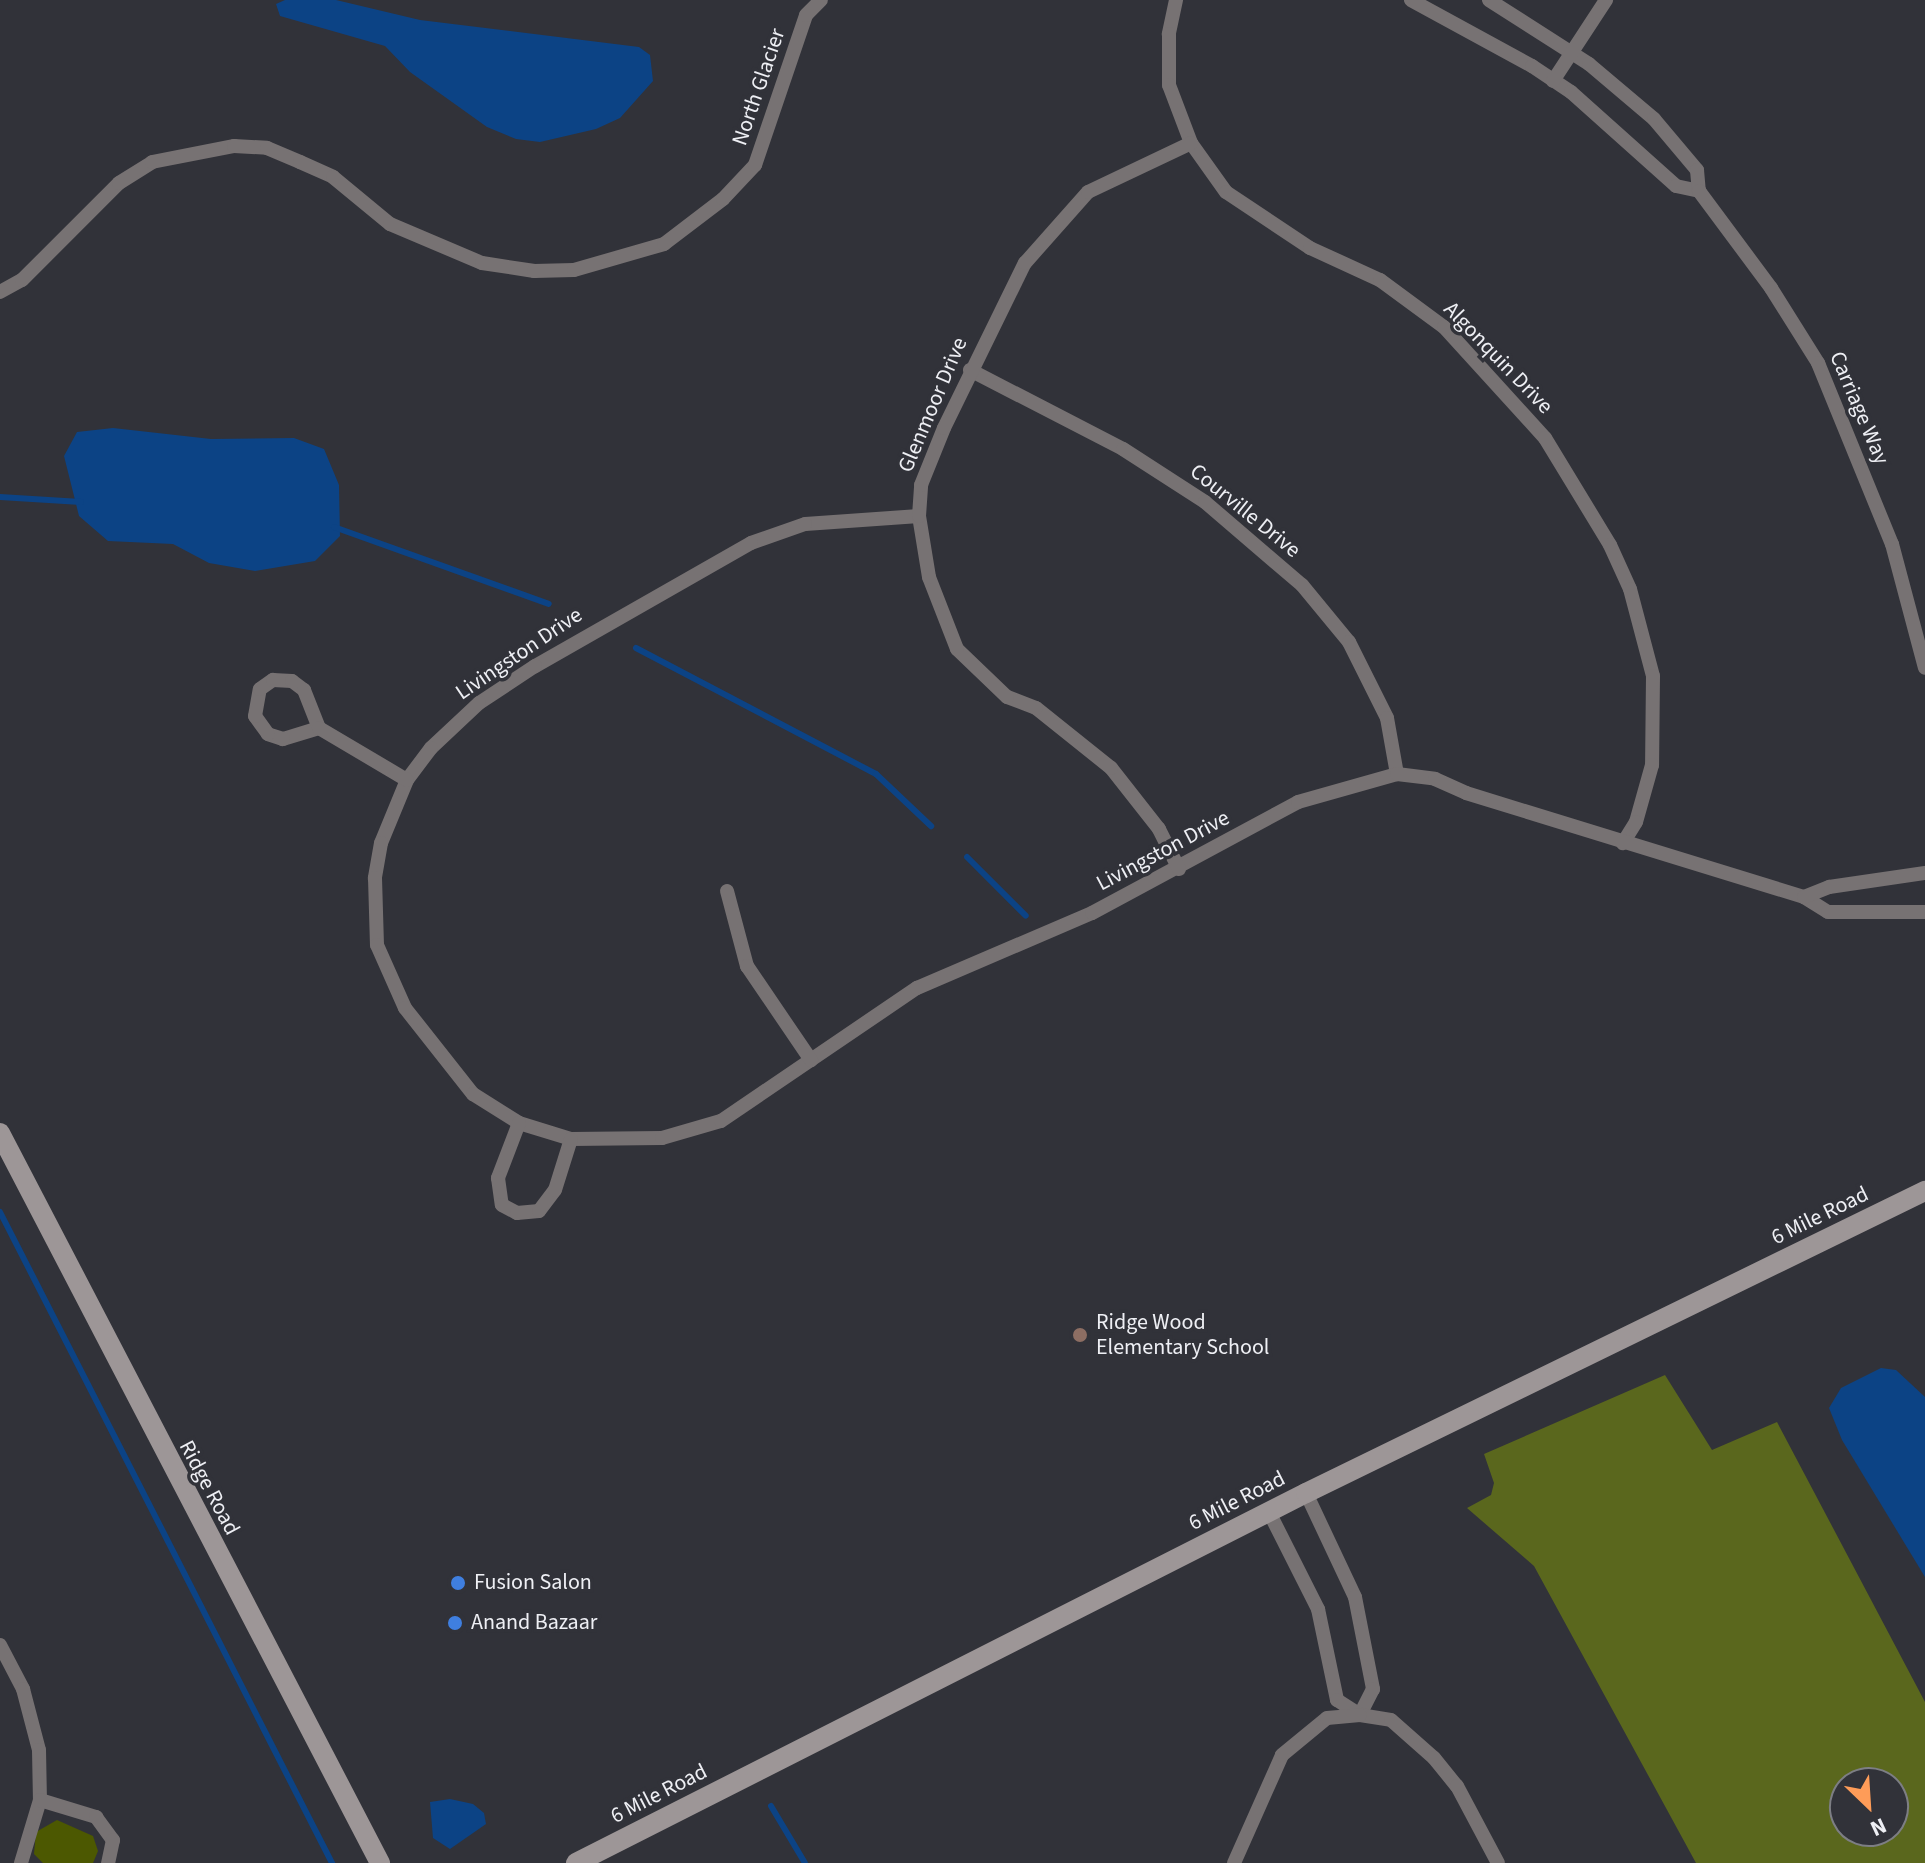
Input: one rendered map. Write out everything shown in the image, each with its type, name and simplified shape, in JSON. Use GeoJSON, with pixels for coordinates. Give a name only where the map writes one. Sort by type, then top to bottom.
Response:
{"type":"FeatureCollection","features":[{"type":"Feature","properties":{"kind":"street","name":"North Glacier"},"geometry":{"type":"LineString","coordinates":[[803,0],[806,15]]}},
{"type":"Feature","properties":{"kind":"street","name":"North Glacier"},"geometry":{"type":"LineString","coordinates":[[0,292],[22,280],[119,183],[152,162],[234,146],[267,148],[333,177],[390,224],[482,263],[534,271],[574,270],[628,257],[664,244],[723,199],[755,165],[806,15],[821,0]]}},
{"type":"Feature","properties":{"kind":"street","name":"Algonquin Drive"},"geometry":{"type":"LineString","coordinates":[[1176,0],[1169,34],[1169,85],[1191,143],[1226,192],[1264,221],[1380,280],[1444,327],[1516,405],[1562,466],[1610,545],[1651,658],[1652,765],[1636,822],[1623,843]]}},
{"type":"Feature","properties":{"kind":"street","name":"Carriage Way"},"geometry":{"type":"LineString","coordinates":[[1411,0],[1553,81],[1676,186],[1699,191]]}},
{"type":"Feature","properties":{"kind":"street","name":"Carriage Way"},"geometry":{"type":"LineString","coordinates":[[1489,0],[1571,50],[1677,143],[1697,170],[1699,191],[1771,288],[1818,363],[1892,544],[1925,668]]}},
{"type":"Feature","properties":{"kind":"street"},"geometry":{"type":"LineString","coordinates":[[1553,81],[1606,0]]}},
{"type":"Feature","properties":{"kind":"street","name":"Glenmoor Drive"},"geometry":{"type":"LineString","coordinates":[[1179,869],[1159,829],[1111,768],[1036,708],[1007,697],[957,649],[929,577],[919,516],[921,485],[970,370],[1025,263],[1088,192],[1191,143]]}},
{"type":"Feature","properties":{"kind":"street","name":"Courville Drive"},"geometry":{"type":"LineString","coordinates":[[970,370],[1123,449],[1205,502],[1302,585],[1349,642],[1387,718],[1397,774]]}},
{"type":"Feature","properties":{"kind":"street","name":"Livingston Drive"},"geometry":{"type":"LineString","coordinates":[[919,516],[805,524],[751,543],[596,629],[479,703],[431,748],[407,780],[377,866],[377,945],[405,1008],[449,1070],[473,1094],[519,1123],[571,1139],[662,1138],[721,1121],[917,988],[1179,869],[1298,802],[1397,774],[1435,779],[1623,843],[1804,897],[1828,912],[1856,916],[1925,912]]}},
{"type":"Feature","properties":{"kind":"street"},"geometry":{"type":"LineString","coordinates":[[319,728],[283,739],[268,734],[255,716],[260,689],[273,680],[292,681],[304,690],[319,728],[407,780]]}},
{"type":"Feature","properties":{"kind":"street"},"geometry":{"type":"LineString","coordinates":[[1804,897],[1829,887],[1925,873]]}},
{"type":"Feature","properties":{"kind":"street"},"geometry":{"type":"LineString","coordinates":[[727,891],[747,966],[811,1060]]}},
{"type":"Feature","properties":{"kind":"street"},"geometry":{"type":"LineString","coordinates":[[519,1123],[498,1178],[502,1205],[517,1213],[539,1211],[555,1190],[571,1139]]}},
{"type":"Feature","properties":{"kind":"street","name":"Ridge Road"},"geometry":{"type":"LineString","coordinates":[[0,1133],[380,1863]]}},
{"type":"Feature","properties":{"kind":"street","name":"6 Mile Road"},"geometry":{"type":"LineString","coordinates":[[576,1863],[1306,1493],[1925,1191]]}},
{"type":"Feature","properties":{"kind":"street"},"geometry":{"type":"LineString","coordinates":[[1306,1493],[1355,1597],[1373,1689],[1360,1715]]}},
{"type":"Feature","properties":{"kind":"street"},"geometry":{"type":"LineString","coordinates":[[1269,1512],[1318,1609],[1337,1700],[1360,1715]]}},
{"type":"Feature","properties":{"kind":"street"},"geometry":{"type":"LineString","coordinates":[[0,1645],[33,1720],[40,1800],[25,1862]]}},
{"type":"Feature","properties":{"kind":"street"},"geometry":{"type":"LineString","coordinates":[[1234,1863],[1282,1755],[1327,1718],[1360,1715],[1391,1720],[1434,1758],[1457,1786],[1498,1863]]}},
{"type":"Feature","properties":{"kind":"street"},"geometry":{"type":"LineString","coordinates":[[40,1800],[96,1817],[113,1840],[108,1863]]}},
{"type":"Feature","properties":{"kind":"green space"},"geometry":{"type":"Polygon","coordinates":[[[1665,1375],[1712,1450],[1777,1422],[1925,1702],[1925,1863],[1696,1863],[1534,1566],[1467,1508],[1491,1495],[1494,1483],[1484,1454],[1665,1375]]]}},
{"type":"Feature","properties":{"kind":"green space"},"geometry":{"type":"Polygon","coordinates":[[[57,1820],[93,1836],[98,1851],[93,1863],[43,1863],[34,1854],[36,1832],[57,1820]]]}},
{"type":"Feature","properties":{"kind":"water"},"geometry":{"type":"Polygon","coordinates":[[[285,0],[336,0],[420,20],[639,47],[650,55],[653,81],[620,118],[596,129],[540,142],[516,139],[487,127],[410,72],[385,46],[280,16],[276,4],[285,0]]]}},
{"type":"Feature","properties":{"kind":"water"},"geometry":{"type":"Polygon","coordinates":[[[113,428],[211,439],[294,438],[324,449],[339,485],[340,536],[315,561],[255,571],[209,563],[173,544],[108,541],[79,516],[64,456],[77,432],[113,428]]]}},
{"type":"Feature","properties":{"kind":"water"},"geometry":{"type":"Polygon","coordinates":[[[1881,1368],[1896,1370],[1925,1397],[1925,1577],[1842,1440],[1829,1408],[1841,1388],[1881,1368]]]}},
{"type":"Feature","properties":{"kind":"water"},"geometry":{"type":"Polygon","coordinates":[[[450,1799],[473,1804],[484,1813],[486,1824],[450,1849],[433,1838],[430,1802],[450,1799]]]}},
{"type":"Feature","properties":{"kind":"waterway"},"geometry":{"type":"LineString","coordinates":[[0,497],[81,502]]}},
{"type":"Feature","properties":{"kind":"waterway"},"geometry":{"type":"LineString","coordinates":[[334,527],[549,604]]}},
{"type":"Feature","properties":{"kind":"waterway"},"geometry":{"type":"LineString","coordinates":[[636,648],[876,774],[931,826]]}},
{"type":"Feature","properties":{"kind":"waterway"},"geometry":{"type":"LineString","coordinates":[[967,857],[1026,916]]}},
{"type":"Feature","properties":{"kind":"waterway"},"geometry":{"type":"LineString","coordinates":[[0,1212],[332,1863]]}},
{"type":"Feature","properties":{"kind":"waterway"},"geometry":{"type":"LineString","coordinates":[[771,1806],[805,1863]]}},
{"type":"Feature","properties":{"kind":"place","name":"Ridge Wood Elementary School"},"geometry":{"type":"Point","coordinates":[1080,1335]}},
{"type":"Feature","properties":{"kind":"place","name":"Fusion Salon"},"geometry":{"type":"Point","coordinates":[458,1583]}},
{"type":"Feature","properties":{"kind":"place","name":"Anand Bazaar"},"geometry":{"type":"Point","coordinates":[455,1623]}}]}
